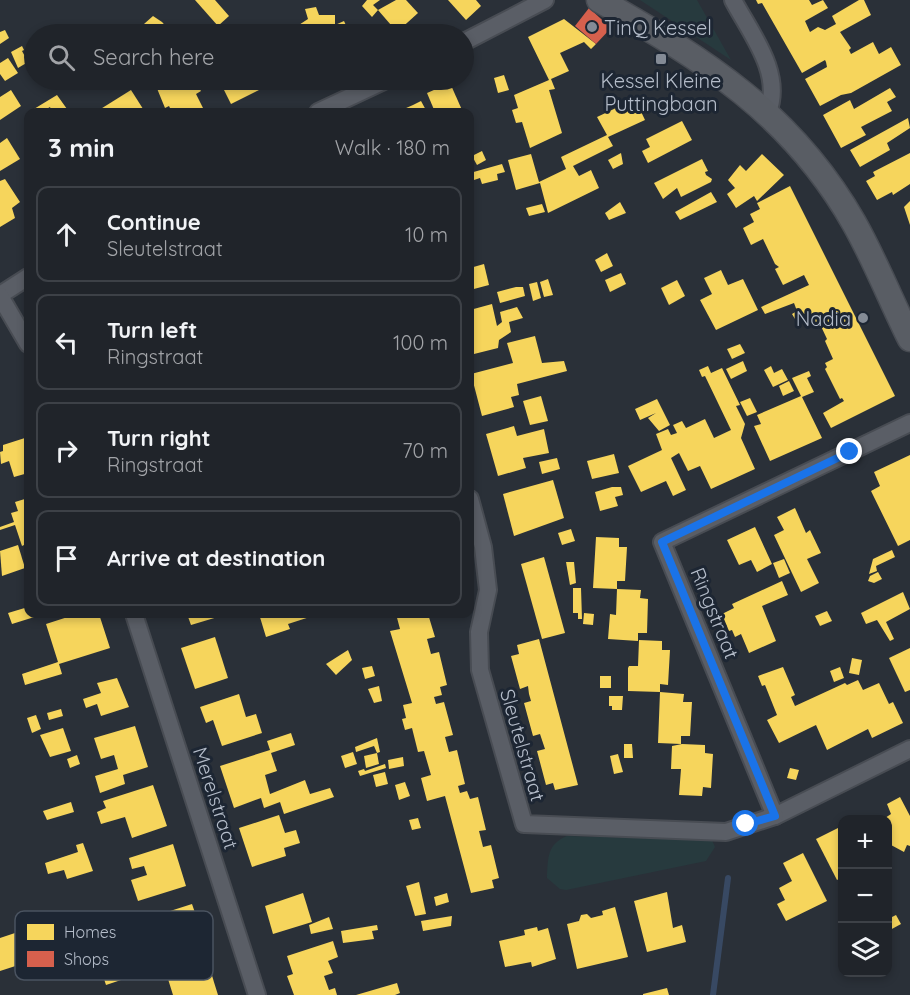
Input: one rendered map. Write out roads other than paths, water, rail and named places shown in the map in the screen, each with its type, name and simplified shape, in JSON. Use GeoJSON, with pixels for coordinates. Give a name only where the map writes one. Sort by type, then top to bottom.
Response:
{"type":"FeatureCollection","features":[{"type":"Feature","properties":{"kind":"street"},"geometry":{"type":"LineString","coordinates":[[474,37],[545,0]]}},
{"type":"Feature","properties":{"kind":"street"},"geometry":{"type":"LineString","coordinates":[[599,0],[726,76],[768,112],[826,180],[854,224],[910,339]]}},
{"type":"Feature","properties":{"kind":"street"},"geometry":{"type":"LineString","coordinates":[[733,0],[770,70],[774,98],[768,112]]}},
{"type":"Feature","properties":{"kind":"street"},"geometry":{"type":"LineString","coordinates":[[343,107],[370,90]]}},
{"type":"Feature","properties":{"kind":"street"},"geometry":{"type":"LineString","coordinates":[[24,280],[0,296],[24,337]]}},
{"type":"Feature","properties":{"kind":"street","name":"Ringstraat"},"geometry":{"type":"LineString","coordinates":[[775,816],[662,542],[910,423]]}},
{"type":"Feature","properties":{"kind":"street","name":"Sleutelstraat"},"geometry":{"type":"LineString","coordinates":[[474,514],[483,547],[488,590],[479,632],[480,670],[524,824],[726,832],[775,816]]}},
{"type":"Feature","properties":{"kind":"street","name":"Merelstraat"},"geometry":{"type":"LineString","coordinates":[[135,618],[257,995]]}},
{"type":"Feature","properties":{"kind":"street"},"geometry":{"type":"LineString","coordinates":[[775,816],[910,749]]}},
{"type":"Feature","properties":{"kind":"waterway"},"geometry":{"type":"LineString","coordinates":[[713,995],[728,878]]}},
{"type":"Feature","properties":{"kind":"place","name":"TinQ Kessel"},"geometry":{"type":"Point","coordinates":[592,27]}},
{"type":"Feature","properties":{"kind":"place","name":"Kessel Kleine Puttingbaan"},"geometry":{"type":"Point","coordinates":[661,59]}},
{"type":"Feature","properties":{"kind":"place","name":"Nadia"},"geometry":{"type":"Point","coordinates":[863,318]}}]}
